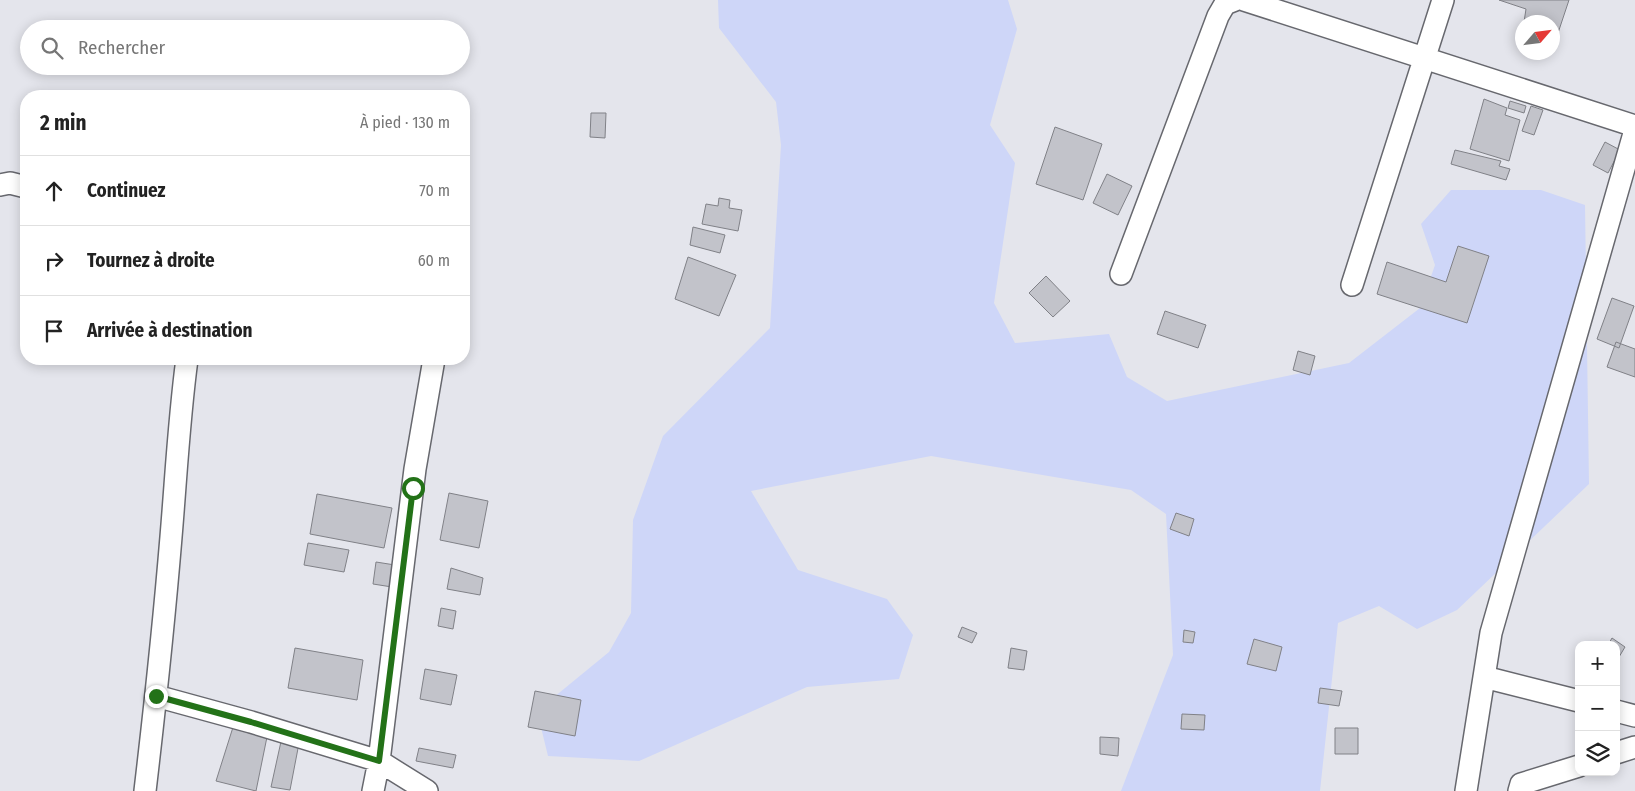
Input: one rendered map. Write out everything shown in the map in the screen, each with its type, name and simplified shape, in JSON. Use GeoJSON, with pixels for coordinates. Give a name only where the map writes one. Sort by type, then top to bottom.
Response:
{"type":"FeatureCollection","features":[{"type":"Feature","properties":{"kind":"street"},"geometry":{"type":"LineString","coordinates":[[1121,274],[1218,16],[1225,4],[1235,0]]}},
{"type":"Feature","properties":{"kind":"street"},"geometry":{"type":"LineString","coordinates":[[1244,0],[1635,126]]}},
{"type":"Feature","properties":{"kind":"street"},"geometry":{"type":"LineString","coordinates":[[1352,285],[1443,0]]}},
{"type":"Feature","properties":{"kind":"street"},"geometry":{"type":"LineString","coordinates":[[1466,791],[1491,633],[1635,130]]}},
{"type":"Feature","properties":{"kind":"street"},"geometry":{"type":"LineString","coordinates":[[0,185],[10,183],[20,186]]}},
{"type":"Feature","properties":{"kind":"street"},"geometry":{"type":"LineString","coordinates":[[145,791],[156,696],[186,365]]}},
{"type":"Feature","properties":{"kind":"street"},"geometry":{"type":"LineString","coordinates":[[373,791],[379,761],[415,469],[433,365]]}},
{"type":"Feature","properties":{"kind":"street"},"geometry":{"type":"LineString","coordinates":[[1484,677],[1575,700]]}},
{"type":"Feature","properties":{"kind":"street"},"geometry":{"type":"LineString","coordinates":[[156,696],[251,722],[379,761],[427,791]]}},
{"type":"Feature","properties":{"kind":"street"},"geometry":{"type":"LineString","coordinates":[[1620,712],[1635,716]]}},
{"type":"Feature","properties":{"kind":"street"},"geometry":{"type":"LineString","coordinates":[[1620,752],[1635,747]]}},
{"type":"Feature","properties":{"kind":"street"},"geometry":{"type":"LineString","coordinates":[[1519,791],[1521,784],[1575,767]]}},
{"type":"Feature","properties":{"kind":"shaded area"},"geometry":{"type":"Polygon","coordinates":[[[718,0],[1008,0],[1017,29],[990,125],[1015,163],[994,303],[1015,343],[1109,334],[1127,377],[1167,401],[1349,363],[1420,308],[1435,265],[1421,224],[1451,190],[1541,190],[1585,205],[1589,484],[1457,610],[1417,629],[1379,606],[1338,623],[1320,791],[1121,791],[1173,655],[1166,514],[1131,490],[931,456],[751,491],[798,570],[887,599],[913,635],[899,679],[807,687],[639,761],[548,756],[537,711],[609,652],[631,613],[633,520],[663,436],[770,328],[781,145],[776,102],[719,28],[718,0]]]}},
{"type":"Feature","properties":{"kind":"building"},"geometry":{"type":"Polygon","coordinates":[[[1499,0],[1569,0],[1560,27],[1560,15],[1525,15],[1526,9],[1499,0]]]}},
{"type":"Feature","properties":{"kind":"building"},"geometry":{"type":"Polygon","coordinates":[[[1484,99],[1507,108],[1505,115],[1520,120],[1509,161],[1470,149],[1484,99]]]}},
{"type":"Feature","properties":{"kind":"building"},"geometry":{"type":"Polygon","coordinates":[[[1510,101],[1526,106],[1524,113],[1508,108],[1510,101]]]}},
{"type":"Feature","properties":{"kind":"building"},"geometry":{"type":"Polygon","coordinates":[[[1531,106],[1543,110],[1534,135],[1522,131],[1531,106]]]}},
{"type":"Feature","properties":{"kind":"building"},"geometry":{"type":"Polygon","coordinates":[[[591,113],[606,113],[605,138],[590,137],[591,113]]]}},
{"type":"Feature","properties":{"kind":"building"},"geometry":{"type":"Polygon","coordinates":[[[1055,127],[1102,144],[1083,200],[1036,184],[1055,127]]]}},
{"type":"Feature","properties":{"kind":"building"},"geometry":{"type":"Polygon","coordinates":[[[1605,142],[1620,150],[1608,173],[1593,165],[1605,142]]]}},
{"type":"Feature","properties":{"kind":"building"},"geometry":{"type":"Polygon","coordinates":[[[1455,150],[1501,161],[1499,166],[1510,169],[1506,180],[1451,164],[1455,150]]]}},
{"type":"Feature","properties":{"kind":"building"},"geometry":{"type":"Polygon","coordinates":[[[1107,174],[1132,186],[1118,215],[1093,203],[1107,174]]]}},
{"type":"Feature","properties":{"kind":"building"},"geometry":{"type":"Polygon","coordinates":[[[719,198],[730,200],[729,208],[742,210],[738,231],[702,224],[706,204],[718,206],[719,198]]]}},
{"type":"Feature","properties":{"kind":"building"},"geometry":{"type":"Polygon","coordinates":[[[693,227],[725,235],[720,253],[690,245],[693,227]]]}},
{"type":"Feature","properties":{"kind":"building"},"geometry":{"type":"Polygon","coordinates":[[[1458,246],[1489,256],[1467,323],[1377,294],[1387,262],[1446,282],[1458,246]]]}},
{"type":"Feature","properties":{"kind":"building"},"geometry":{"type":"Polygon","coordinates":[[[688,257],[736,275],[719,316],[675,299],[688,257]]]}},
{"type":"Feature","properties":{"kind":"building"},"geometry":{"type":"Polygon","coordinates":[[[1046,276],[1070,301],[1053,317],[1029,293],[1046,276]]]}},
{"type":"Feature","properties":{"kind":"building"},"geometry":{"type":"Polygon","coordinates":[[[1612,298],[1634,306],[1619,348],[1597,339],[1612,298]]]}},
{"type":"Feature","properties":{"kind":"building"},"geometry":{"type":"Polygon","coordinates":[[[1165,311],[1206,325],[1198,348],[1157,334],[1165,311]]]}},
{"type":"Feature","properties":{"kind":"building"},"geometry":{"type":"Polygon","coordinates":[[[1616,342],[1635,349],[1635,377],[1607,367],[1616,342]]]}},
{"type":"Feature","properties":{"kind":"building"},"geometry":{"type":"Polygon","coordinates":[[[1298,351],[1315,356],[1310,375],[1293,370],[1298,351]]]}},
{"type":"Feature","properties":{"kind":"building"},"geometry":{"type":"Polygon","coordinates":[[[449,493],[488,501],[479,548],[440,540],[449,493]]]}},
{"type":"Feature","properties":{"kind":"building"},"geometry":{"type":"Polygon","coordinates":[[[317,494],[392,508],[384,548],[310,534],[317,494]]]}},
{"type":"Feature","properties":{"kind":"building"},"geometry":{"type":"Polygon","coordinates":[[[1176,513],[1194,519],[1189,536],[1170,529],[1176,513]]]}},
{"type":"Feature","properties":{"kind":"building"},"geometry":{"type":"Polygon","coordinates":[[[308,543],[349,550],[344,572],[304,565],[308,543]]]}},
{"type":"Feature","properties":{"kind":"building"},"geometry":{"type":"Polygon","coordinates":[[[376,562],[395,565],[392,587],[373,584],[376,562]]]}},
{"type":"Feature","properties":{"kind":"building"},"geometry":{"type":"Polygon","coordinates":[[[451,568],[483,578],[480,595],[447,589],[451,568]]]}},
{"type":"Feature","properties":{"kind":"building"},"geometry":{"type":"Polygon","coordinates":[[[441,608],[456,611],[453,629],[438,626],[441,608]]]}},
{"type":"Feature","properties":{"kind":"building"},"geometry":{"type":"Polygon","coordinates":[[[962,627],[977,633],[972,643],[958,637],[962,627]]]}},
{"type":"Feature","properties":{"kind":"building"},"geometry":{"type":"Polygon","coordinates":[[[1184,630],[1195,632],[1193,643],[1183,642],[1184,630]]]}},
{"type":"Feature","properties":{"kind":"building"},"geometry":{"type":"Polygon","coordinates":[[[1254,639],[1282,647],[1276,671],[1247,664],[1254,639]]]}},
{"type":"Feature","properties":{"kind":"building"},"geometry":{"type":"Polygon","coordinates":[[[1620,644],[1625,647],[1620,655],[1620,644]]]}},
{"type":"Feature","properties":{"kind":"building"},"geometry":{"type":"Polygon","coordinates":[[[295,648],[363,660],[357,700],[288,688],[295,648]]]}},
{"type":"Feature","properties":{"kind":"building"},"geometry":{"type":"Polygon","coordinates":[[[1011,648],[1027,651],[1024,670],[1008,668],[1011,648]]]}},
{"type":"Feature","properties":{"kind":"building"},"geometry":{"type":"Polygon","coordinates":[[[425,669],[457,675],[451,705],[420,699],[425,669]]]}},
{"type":"Feature","properties":{"kind":"building"},"geometry":{"type":"Polygon","coordinates":[[[1320,688],[1342,691],[1339,706],[1318,703],[1320,688]]]}},
{"type":"Feature","properties":{"kind":"building"},"geometry":{"type":"Polygon","coordinates":[[[535,691],[581,700],[575,736],[528,727],[535,691]]]}},
{"type":"Feature","properties":{"kind":"building"},"geometry":{"type":"Polygon","coordinates":[[[1182,714],[1205,715],[1204,730],[1181,729],[1182,714]]]}},
{"type":"Feature","properties":{"kind":"building"},"geometry":{"type":"Polygon","coordinates":[[[234,724],[268,732],[256,791],[216,781],[234,724]]]}},
{"type":"Feature","properties":{"kind":"building"},"geometry":{"type":"Polygon","coordinates":[[[1335,728],[1358,728],[1358,754],[1335,754],[1335,728]]]}},
{"type":"Feature","properties":{"kind":"building"},"geometry":{"type":"Polygon","coordinates":[[[282,737],[300,738],[290,790],[271,787],[282,737]]]}},
{"type":"Feature","properties":{"kind":"building"},"geometry":{"type":"Polygon","coordinates":[[[1100,737],[1119,738],[1118,756],[1100,754],[1100,737]]]}},
{"type":"Feature","properties":{"kind":"building"},"geometry":{"type":"Polygon","coordinates":[[[419,748],[456,755],[453,768],[416,761],[419,748]]]}},
{"type":"Feature","properties":{"kind":"route"},"geometry":{"type":"LineString","coordinates":[[156,696],[251,722],[379,761],[413,488]]}}]}
